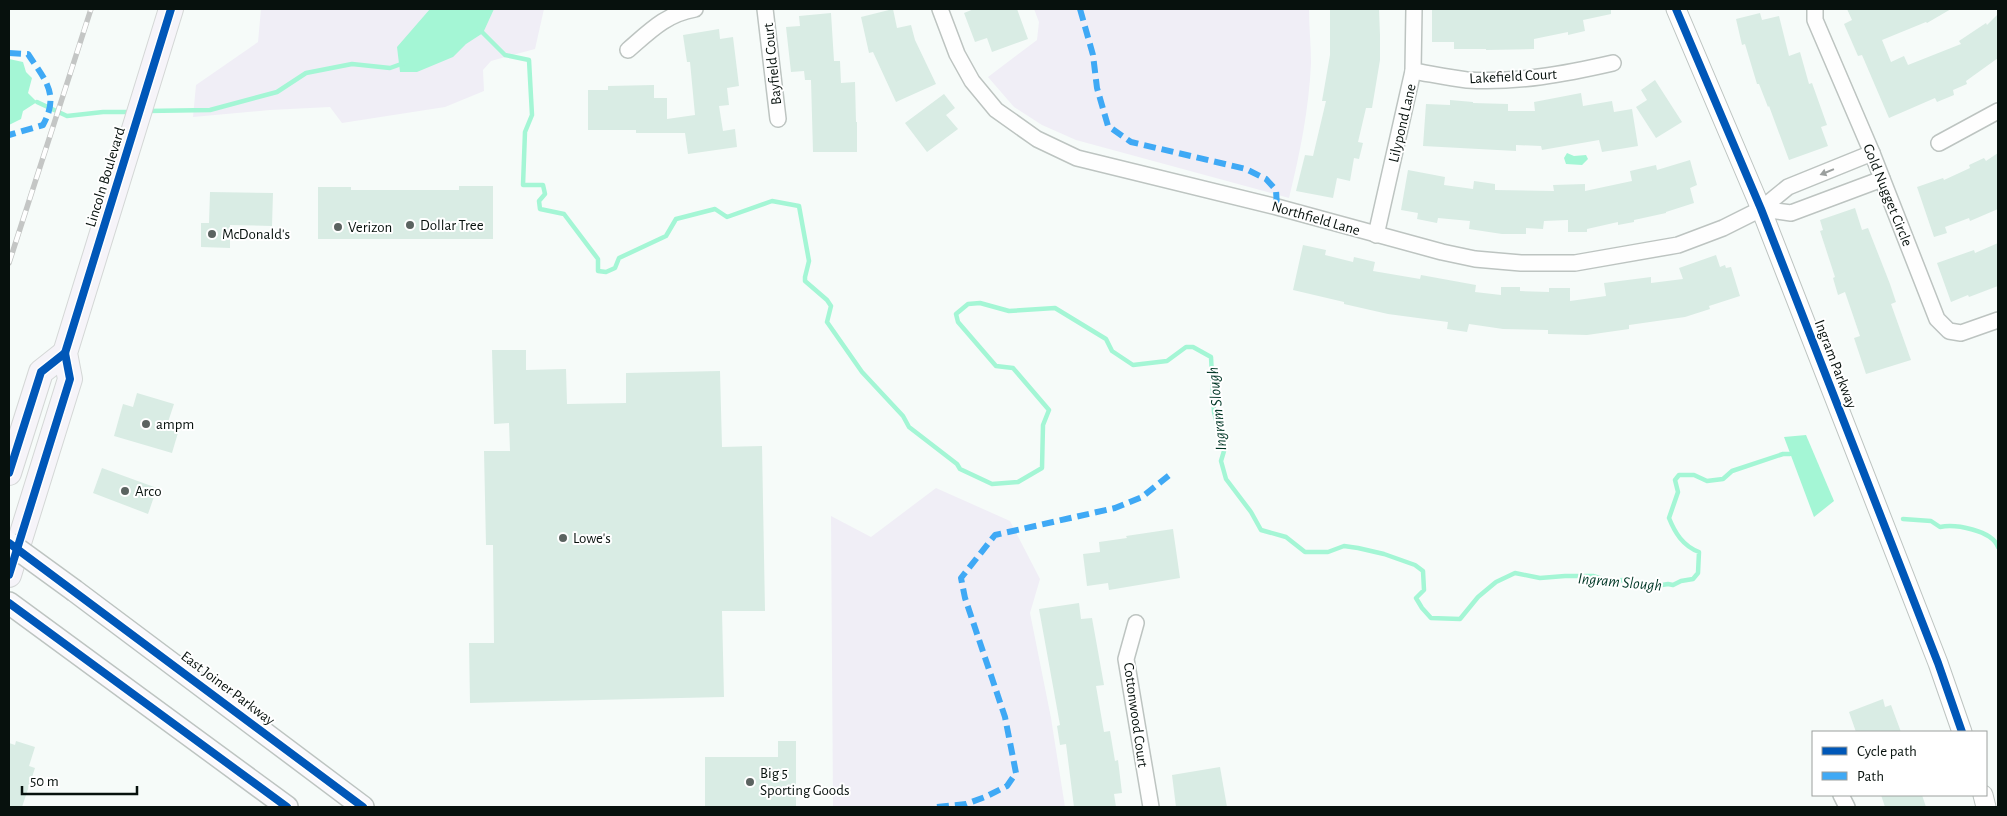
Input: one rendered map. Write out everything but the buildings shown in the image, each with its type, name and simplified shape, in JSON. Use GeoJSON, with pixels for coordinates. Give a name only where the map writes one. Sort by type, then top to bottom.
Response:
{"type":"FeatureCollection","features":[{"type":"Feature","properties":{"kind":"main road","name":"Lincoln Boulevard"},"geometry":{"type":"LineString","coordinates":[[9,575],[70,379],[65,353],[91,274],[171,9]]}},
{"type":"Feature","properties":{"kind":"main road"},"geometry":{"type":"LineString","coordinates":[[9,473],[41,372],[65,353]]}},
{"type":"Feature","properties":{"kind":"main road","name":"East Joiner Parkway"},"geometry":{"type":"LineString","coordinates":[[9,543],[363,807]]}},
{"type":"Feature","properties":{"kind":"main road"},"geometry":{"type":"LineString","coordinates":[[9,602],[287,807]]}},
{"type":"Feature","properties":{"kind":"street"},"geometry":{"type":"LineString","coordinates":[[628,50],[656,25],[680,11],[695,9]]}},
{"type":"Feature","properties":{"kind":"street","name":"Bayfield Court"},"geometry":{"type":"LineString","coordinates":[[766,9],[778,119]]}},
{"type":"Feature","properties":{"kind":"street","name":"Northfield Lane"},"geometry":{"type":"LineString","coordinates":[[940,9],[957,54],[972,81],[996,110],[1037,140],[1077,158],[1277,207],[1376,235],[1475,259],[1522,263],[1575,263],[1678,246],[1722,228],[1760,209],[1788,187],[1872,153]]}},
{"type":"Feature","properties":{"kind":"street","name":"Lilypond Lane"},"geometry":{"type":"LineString","coordinates":[[1376,235],[1413,71],[1414,9]]}},
{"type":"Feature","properties":{"kind":"street","name":"Ingram Parkway"},"geometry":{"type":"LineString","coordinates":[[1676,9],[1760,209],[1938,663],[1962,731]]}},
{"type":"Feature","properties":{"kind":"street","name":"Gold Nugget Circle"},"geometry":{"type":"LineString","coordinates":[[1815,9],[1815,20],[1872,153],[1937,319],[1950,331],[1962,333],[1998,320]]}},
{"type":"Feature","properties":{"kind":"street","name":"Lakefield Court"},"geometry":{"type":"LineString","coordinates":[[1413,71],[1467,80],[1510,80],[1554,76],[1613,64]]}},
{"type":"Feature","properties":{"kind":"street"},"geometry":{"type":"LineString","coordinates":[[1939,142],[1998,110]]}},
{"type":"Feature","properties":{"kind":"street"},"geometry":{"type":"LineString","coordinates":[[1760,209],[1791,213],[1882,179]]}},
{"type":"Feature","properties":{"kind":"street","name":"Cottonwood Court"},"geometry":{"type":"LineString","coordinates":[[1136,623],[1126,658],[1151,807]]}},
{"type":"Feature","properties":{"kind":"shaded area"},"geometry":{"type":"Polygon","coordinates":[[[261,9],[544,9],[535,49],[491,61],[483,70],[484,91],[445,107],[342,123],[330,107],[193,117],[196,85],[258,42],[261,9]]]}},
{"type":"Feature","properties":{"kind":"shaded area"},"geometry":{"type":"Polygon","coordinates":[[[430,9],[494,9],[483,33],[466,44],[453,57],[417,72],[400,72],[397,47],[430,9]]]}},
{"type":"Feature","properties":{"kind":"shaded area"},"geometry":{"type":"Polygon","coordinates":[[[1034,9],[1309,9],[1311,63],[1308,97],[1300,148],[1289,198],[1076,140],[1042,125],[1014,107],[988,77],[1037,40],[1039,22],[1034,9]]]}},
{"type":"Feature","properties":{"kind":"shaded area"},"geometry":{"type":"Polygon","coordinates":[[[9,59],[23,62],[26,72],[32,78],[28,93],[37,102],[23,111],[21,119],[9,125],[9,59]]]}},
{"type":"Feature","properties":{"kind":"shaded area"},"geometry":{"type":"Polygon","coordinates":[[[1567,153],[1574,156],[1586,155],[1588,159],[1582,165],[1566,164],[1564,158],[1567,153]]]}},
{"type":"Feature","properties":{"kind":"shaded area"},"geometry":{"type":"Polygon","coordinates":[[[1806,435],[1834,501],[1814,517],[1784,437],[1806,435]]]}},
{"type":"Feature","properties":{"kind":"shaded area"},"geometry":{"type":"Polygon","coordinates":[[[936,488],[1010,521],[1040,579],[1030,613],[1051,718],[1065,807],[833,807],[831,516],[871,537],[936,488]]]}},
{"type":"Feature","properties":{"kind":"waterway","name":"Ingram Slough"},"geometry":{"type":"LineString","coordinates":[[479,29],[505,55],[529,60],[532,115],[525,132],[523,185],[543,185],[545,194],[539,201],[540,209],[564,214],[598,259],[598,271],[606,272],[615,268],[619,258],[666,236],[676,219],[715,209],[727,217],[772,201],[799,206],[809,261],[805,281],[827,300],[831,306],[827,322],[862,372],[903,416],[909,427],[957,464],[960,469],[992,484],[1018,482],[1042,468],[1043,425],[1049,410],[1013,368],[996,366],[958,322],[956,314],[968,304],[980,303],[1009,311],[1055,308],[1106,339],[1112,351],[1133,365],[1167,361],[1186,347],[1193,347],[1211,357],[1214,412],[1224,451],[1221,461],[1226,479],[1251,512],[1261,530],[1286,537],[1305,552],[1328,552],[1344,546],[1384,554],[1415,565],[1423,571],[1424,590],[1416,598],[1431,618],[1460,619],[1478,597],[1496,582],[1515,573],[1540,578],[1593,576],[1609,581],[1623,580],[1650,587],[1673,585],[1681,581],[1693,579],[1698,573],[1699,552],[1688,546],[1680,538],[1669,518],[1678,492],[1675,480],[1679,475],[1694,475],[1707,481],[1723,479],[1732,471],[1783,454],[1790,454]]}},
{"type":"Feature","properties":{"kind":"waterway","name":"Ingram Slough"},"geometry":{"type":"LineString","coordinates":[[147,111],[210,110],[277,92],[306,73],[352,64],[390,68],[404,63]]}},
{"type":"Feature","properties":{"kind":"waterway","name":"Ingram Slough"},"geometry":{"type":"LineString","coordinates":[[37,102],[67,116],[103,112],[131,112]]}},
{"type":"Feature","properties":{"kind":"waterway","name":"Ingram Slough"},"geometry":{"type":"LineString","coordinates":[[1903,519],[1931,521],[1940,527],[1955,526],[1981,532],[1989,536],[1998,547]]}},
{"type":"Feature","properties":{"kind":"railway"},"geometry":{"type":"LineString","coordinates":[[9,263],[91,9]]}},
{"type":"Feature","properties":{"kind":"marked path"},"geometry":{"type":"LineString","coordinates":[[1080,9],[1093,55],[1097,88],[1108,126],[1131,142],[1246,169],[1266,179],[1276,190],[1277,207]]}},
{"type":"Feature","properties":{"kind":"marked path"},"geometry":{"type":"LineString","coordinates":[[9,53],[28,54],[45,80],[50,96],[48,114],[43,125],[9,135]]}},
{"type":"Feature","properties":{"kind":"marked path"},"geometry":{"type":"LineString","coordinates":[[937,807],[966,804],[985,797],[1007,786],[1016,773],[1005,717],[965,598],[961,578],[995,535],[1115,508],[1142,497],[1172,473]]}},
{"type":"Feature","properties":{"kind":"cycle path"},"geometry":{"type":"LineString","coordinates":[[9,575],[70,379],[65,353],[171,9]]}},
{"type":"Feature","properties":{"kind":"cycle path"},"geometry":{"type":"LineString","coordinates":[[1676,9],[1761,209],[1938,663],[1962,731]]}},
{"type":"Feature","properties":{"kind":"cycle path"},"geometry":{"type":"LineString","coordinates":[[9,473],[41,372],[65,353]]}},
{"type":"Feature","properties":{"kind":"cycle path"},"geometry":{"type":"LineString","coordinates":[[9,543],[363,807]]}},
{"type":"Feature","properties":{"kind":"cycle path"},"geometry":{"type":"LineString","coordinates":[[9,603],[287,807]]}},
{"type":"Feature","properties":{"kind":"place","name":"Dollar Tree"},"geometry":{"type":"Point","coordinates":[410,225]}},
{"type":"Feature","properties":{"kind":"place","name":"Verizon"},"geometry":{"type":"Point","coordinates":[338,227]}},
{"type":"Feature","properties":{"kind":"place","name":"McDonald's"},"geometry":{"type":"Point","coordinates":[212,234]}},
{"type":"Feature","properties":{"kind":"place","name":"ampm"},"geometry":{"type":"Point","coordinates":[146,424]}},
{"type":"Feature","properties":{"kind":"place","name":"Arco"},"geometry":{"type":"Point","coordinates":[125,491]}},
{"type":"Feature","properties":{"kind":"place","name":"Lowe's"},"geometry":{"type":"Point","coordinates":[563,538]}},
{"type":"Feature","properties":{"kind":"place","name":"Big 5 Sporting Goods"},"geometry":{"type":"Point","coordinates":[750,782]}}]}
